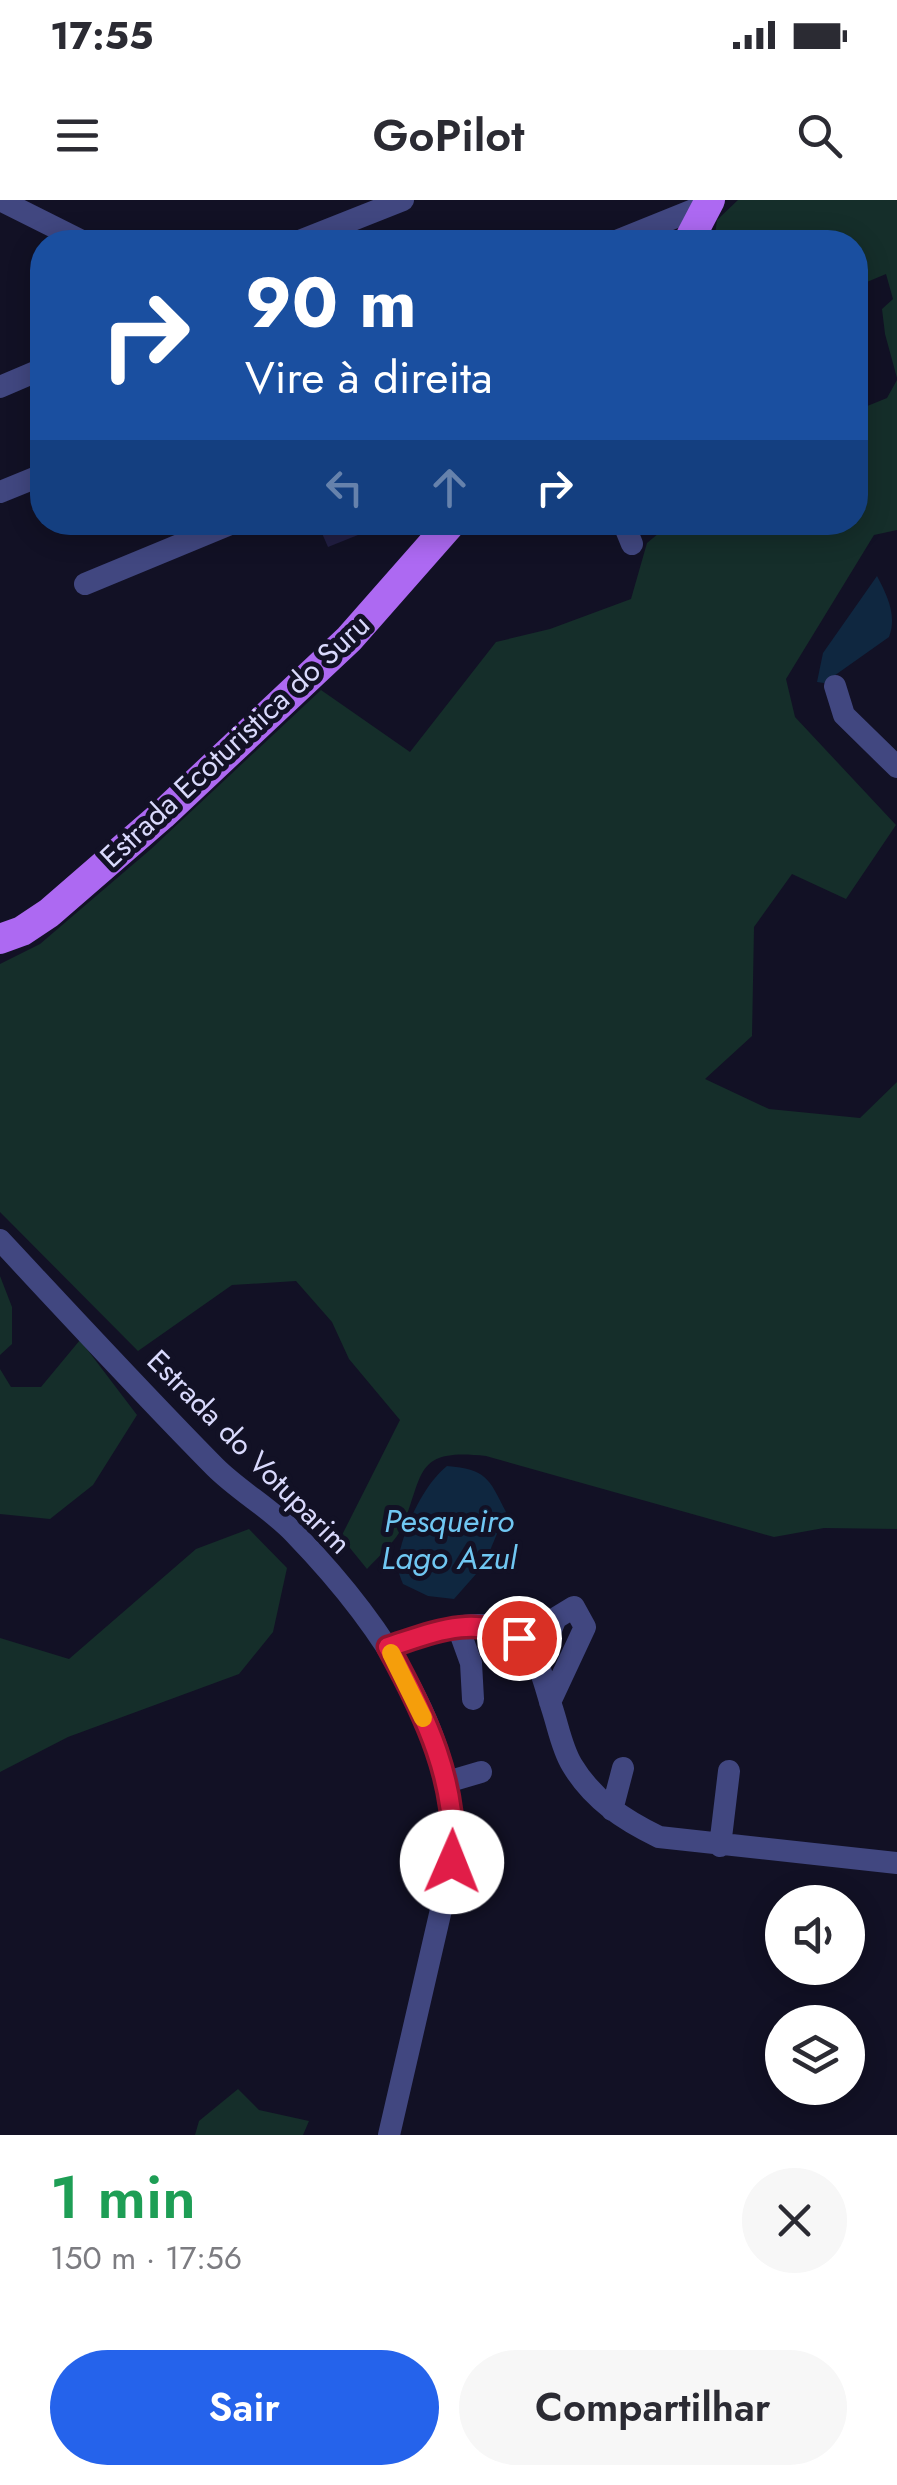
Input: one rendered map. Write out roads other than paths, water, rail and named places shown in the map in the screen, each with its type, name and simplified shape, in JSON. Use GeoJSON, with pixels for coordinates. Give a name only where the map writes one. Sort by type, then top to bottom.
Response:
{"type":"FeatureCollection","features":[{"type":"Feature","properties":{"kind":"main road","name":"Estrada Ecoturistica do Suru"},"geometry":{"type":"LineString","coordinates":[[7,939],[49,913],[323,666],[440,535]]}},
{"type":"Feature","properties":{"kind":"street"},"geometry":{"type":"LineString","coordinates":[[0,200],[60,230]]}},
{"type":"Feature","properties":{"kind":"street"},"geometry":{"type":"LineString","coordinates":[[327,230],[403,200]]}},
{"type":"Feature","properties":{"kind":"street"},"geometry":{"type":"LineString","coordinates":[[661,230],[704,219]]}},
{"type":"Feature","properties":{"kind":"street"},"geometry":{"type":"LineString","coordinates":[[0,387],[30,374]]}},
{"type":"Feature","properties":{"kind":"street"},"geometry":{"type":"LineString","coordinates":[[0,492],[30,480]]}},
{"type":"Feature","properties":{"kind":"street"},"geometry":{"type":"LineString","coordinates":[[84,584],[204,535]]}},
{"type":"Feature","properties":{"kind":"street"},"geometry":{"type":"LineString","coordinates":[[835,686],[844,715],[897,767]]}},
{"type":"Feature","properties":{"kind":"street","name":"Estrada do Votuparim"},"geometry":{"type":"LineString","coordinates":[[0,1240],[217,1469],[296,1535],[388,1647],[431,1736],[448,1782],[453,1816],[452,1862],[388,2135]]}},
{"type":"Feature","properties":{"kind":"street"},"geometry":{"type":"LineString","coordinates":[[536,1663],[556,1618],[574,1608],[585,1626],[550,1702]]}},
{"type":"Feature","properties":{"kind":"street"},"geometry":{"type":"LineString","coordinates":[[402,1616],[416,1638]]}},
{"type":"Feature","properties":{"kind":"street"},"geometry":{"type":"LineString","coordinates":[[388,1647],[458,1627],[485,1626],[519,1638],[536,1663],[569,1761],[582,1780],[625,1821],[659,1837],[897,1862]]}},
{"type":"Feature","properties":{"kind":"street"},"geometry":{"type":"LineString","coordinates":[[458,1627],[471,1663],[473,1699]]}},
{"type":"Feature","properties":{"kind":"street"},"geometry":{"type":"LineString","coordinates":[[612,1810],[623,1768]]}},
{"type":"Feature","properties":{"kind":"street"},"geometry":{"type":"LineString","coordinates":[[720,1846],[729,1771]]}},
{"type":"Feature","properties":{"kind":"street"},"geometry":{"type":"LineString","coordinates":[[448,1782],[481,1772]]}},
{"type":"Feature","properties":{"kind":"water"},"geometry":{"type":"Polygon","coordinates":[[[877,576],[892,614],[889,637],[824,683],[817,682],[823,653],[877,576]]]}},
{"type":"Feature","properties":{"kind":"water","name":"Pesqueiro Lago Azul"},"geometry":{"type":"Polygon","coordinates":[[[447,1466],[485,1477],[506,1512],[484,1565],[454,1599],[428,1596],[403,1584],[398,1566],[404,1535],[415,1509],[447,1466]]]}}]}
